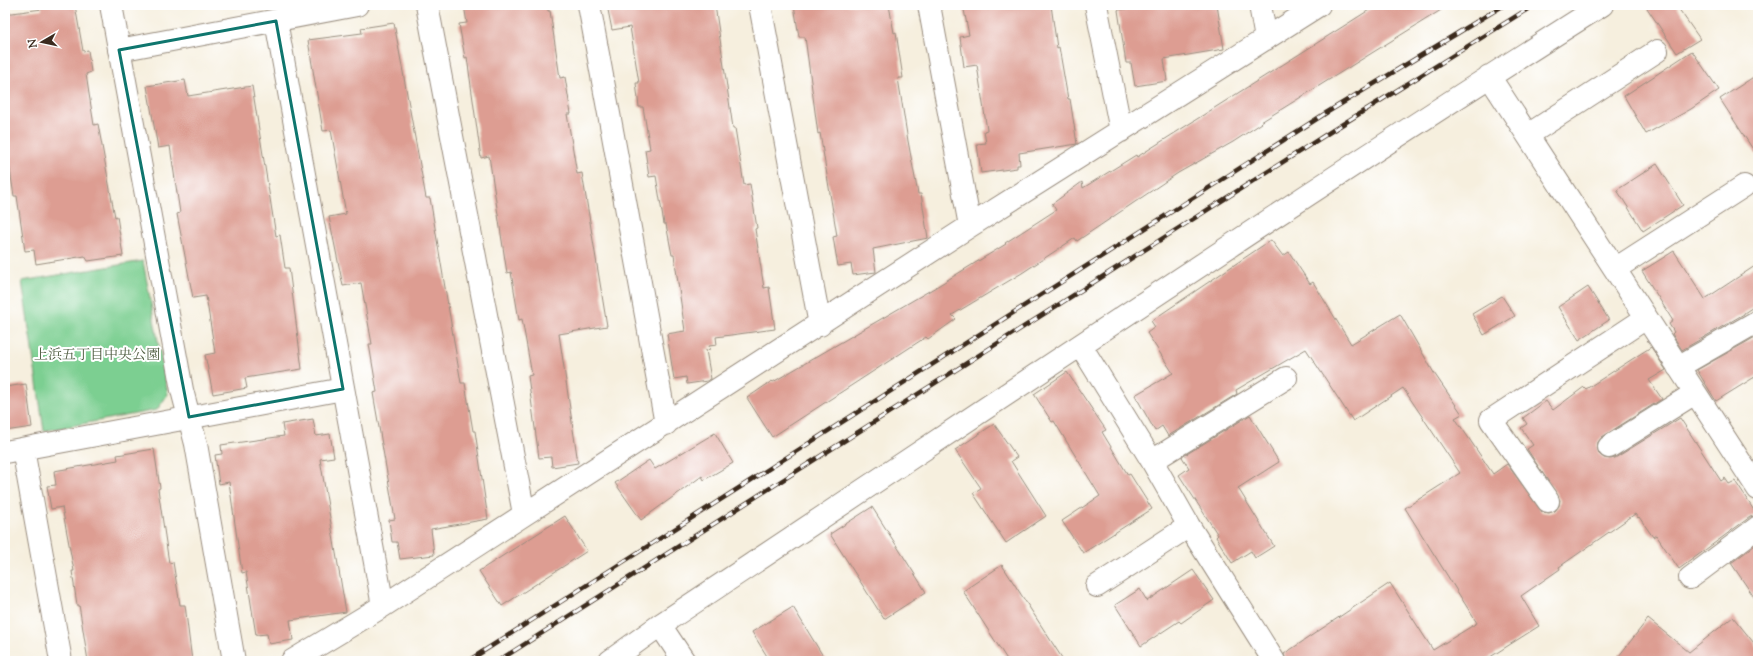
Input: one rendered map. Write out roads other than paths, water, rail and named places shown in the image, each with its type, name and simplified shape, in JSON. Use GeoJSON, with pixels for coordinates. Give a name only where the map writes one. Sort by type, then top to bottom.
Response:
{"type":"FeatureCollection","features":[{"type":"Feature","properties":{"kind":"street"},"geometry":{"type":"LineString","coordinates":[[111,5],[181,383],[196,444],[234,661]]}},
{"type":"Feature","properties":{"kind":"street"},"geometry":{"type":"LineString","coordinates":[[119,50],[357,5]]}},
{"type":"Feature","properties":{"kind":"street"},"geometry":{"type":"LineString","coordinates":[[427,5],[524,514]]}},
{"type":"Feature","properties":{"kind":"street"},"geometry":{"type":"LineString","coordinates":[[589,5],[666,424]]}},
{"type":"Feature","properties":{"kind":"street"},"geometry":{"type":"LineString","coordinates":[[760,5],[820,325]]}},
{"type":"Feature","properties":{"kind":"street"},"geometry":{"type":"LineString","coordinates":[[929,5],[970,226]]}},
{"type":"Feature","properties":{"kind":"street"},"geometry":{"type":"LineString","coordinates":[[1096,5],[1121,131]]}},
{"type":"Feature","properties":{"kind":"street"},"geometry":{"type":"LineString","coordinates":[[1260,5],[1266,39]]}},
{"type":"Feature","properties":{"kind":"street"},"geometry":{"type":"LineString","coordinates":[[292,661],[383,606],[820,325],[970,226],[1319,5]]}},
{"type":"Feature","properties":{"kind":"street"},"geometry":{"type":"LineString","coordinates":[[610,661],[660,625],[1489,76],[1602,5]]}},
{"type":"Feature","properties":{"kind":"street"},"geometry":{"type":"LineString","coordinates":[[276,21],[383,606]]}},
{"type":"Feature","properties":{"kind":"street"},"geometry":{"type":"LineString","coordinates":[[1528,135],[1657,50]]}},
{"type":"Feature","properties":{"kind":"street"},"geometry":{"type":"LineString","coordinates":[[1489,76],[1758,490]]}},
{"type":"Feature","properties":{"kind":"street"},"geometry":{"type":"LineString","coordinates":[[1615,269],[1744,186]]}},
{"type":"Feature","properties":{"kind":"street"},"geometry":{"type":"LineString","coordinates":[[1548,501],[1491,420],[1646,318]]}},
{"type":"Feature","properties":{"kind":"street"},"geometry":{"type":"LineString","coordinates":[[1678,367],[1758,321]]}},
{"type":"Feature","properties":{"kind":"street"},"geometry":{"type":"LineString","coordinates":[[1081,346],[1152,461],[1189,526],[1274,661]]}},
{"type":"Feature","properties":{"kind":"street"},"geometry":{"type":"LineString","coordinates":[[1152,461],[1286,378]]}},
{"type":"Feature","properties":{"kind":"street"},"geometry":{"type":"LineString","coordinates":[[61,661],[14,451],[343,389]]}},
{"type":"Feature","properties":{"kind":"street"},"geometry":{"type":"LineString","coordinates":[[1609,448],[1696,393]]}},
{"type":"Feature","properties":{"kind":"street"},"geometry":{"type":"LineString","coordinates":[[1097,586],[1189,526]]}},
{"type":"Feature","properties":{"kind":"street"},"geometry":{"type":"LineString","coordinates":[[1690,578],[1758,527]]}},
{"type":"Feature","properties":{"kind":"street"},"geometry":{"type":"LineString","coordinates":[[660,625],[684,661]]}},
{"type":"Feature","properties":{"kind":"railway"},"geometry":{"type":"LineString","coordinates":[[468,661],[1326,113],[1504,5]]}},
{"type":"Feature","properties":{"kind":"railway"},"geometry":{"type":"LineString","coordinates":[[498,661],[1330,132],[1534,5]]}},
{"type":"Feature","properties":{"kind":"park label","name":"上浜五丁目中央公園"},"geometry":{"type":"Point","coordinates":[97,356]}}]}
